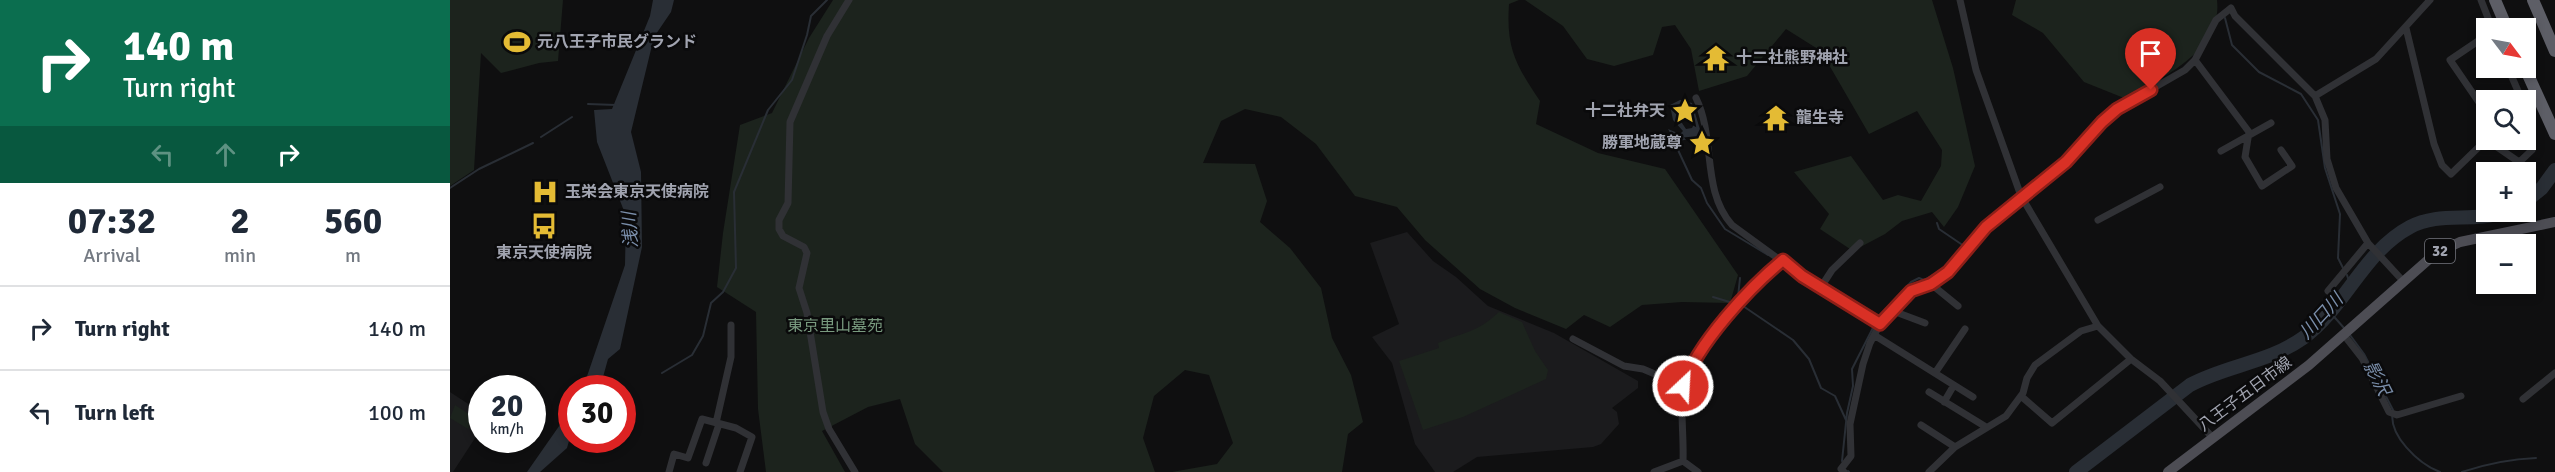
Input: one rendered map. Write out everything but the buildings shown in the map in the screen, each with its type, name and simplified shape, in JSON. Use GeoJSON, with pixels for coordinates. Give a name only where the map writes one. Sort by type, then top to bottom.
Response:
{"type":"FeatureCollection","features":[{"type":"Feature","properties":{"kind":"highway"},"geometry":{"type":"LineString","coordinates":[[2495,0],[2503,18]]}},
{"type":"Feature","properties":{"kind":"highway"},"geometry":{"type":"LineString","coordinates":[[2533,0],[2555,51]]}},
{"type":"Feature","properties":{"kind":"highway"},"geometry":{"type":"LineString","coordinates":[[2530,78],[2555,134]]}},
{"type":"Feature","properties":{"kind":"main road","name":"八王子五日市線"},"geometry":{"type":"LineString","coordinates":[[2168,472],[2309,365],[2432,256],[2448,246],[2555,222]]}},
{"type":"Feature","properties":{"kind":"street"},"geometry":{"type":"LineString","coordinates":[[849,0],[827,36],[793,111],[788,135],[789,203],[779,220],[779,229],[783,236],[804,247],[807,253],[799,288],[807,313],[823,412],[829,429],[855,472]]}},
{"type":"Feature","properties":{"kind":"street"},"geometry":{"type":"LineString","coordinates":[[1960,0],[1976,70],[2021,196],[2098,326],[2131,359],[2166,388],[2212,437]]}},
{"type":"Feature","properties":{"kind":"street"},"geometry":{"type":"LineString","coordinates":[[2315,96],[2376,59],[2430,0]]}},
{"type":"Feature","properties":{"kind":"street"},"geometry":{"type":"LineString","coordinates":[[2481,0],[2488,18]]}},
{"type":"Feature","properties":{"kind":"street"},"geometry":{"type":"LineString","coordinates":[[1844,472],[1840,469],[1851,456],[1850,424],[1863,364],[1880,323],[1911,291],[1931,284],[1948,272],[1986,227],[2021,196],[2066,162],[2117,109],[2167,81],[2195,60],[2210,28],[2231,8],[2235,16],[2315,96],[2325,120],[2327,159],[2336,188],[2370,245],[2404,282]]}},
{"type":"Feature","properties":{"kind":"street"},"geometry":{"type":"LineString","coordinates":[[2406,28],[2434,144],[2442,165],[2451,174],[2476,150]]}},
{"type":"Feature","properties":{"kind":"street"},"geometry":{"type":"LineString","coordinates":[[2476,42],[2450,60],[2476,98]]}},
{"type":"Feature","properties":{"kind":"street"},"geometry":{"type":"LineString","coordinates":[[2195,60],[2249,132],[2245,157],[2262,186],[2292,166],[2281,150]]}},
{"type":"Feature","properties":{"kind":"street"},"geometry":{"type":"LineString","coordinates":[[1696,98],[1707,131],[1711,175],[1719,208],[1732,225],[1802,276],[1880,323]]}},
{"type":"Feature","properties":{"kind":"street"},"geometry":{"type":"LineString","coordinates":[[2221,151],[2248,138],[2271,123]]}},
{"type":"Feature","properties":{"kind":"street"},"geometry":{"type":"LineString","coordinates":[[2502,150],[2519,162],[2532,150]]}},
{"type":"Feature","properties":{"kind":"street"},"geometry":{"type":"LineString","coordinates":[[2098,220],[2160,187]]}},
{"type":"Feature","properties":{"kind":"street"},"geometry":{"type":"LineString","coordinates":[[1821,286],[1832,270],[1860,243]]}},
{"type":"Feature","properties":{"kind":"street"},"geometry":{"type":"LineString","coordinates":[[2328,291],[2370,245]]}},
{"type":"Feature","properties":{"kind":"street"},"geometry":{"type":"LineString","coordinates":[[1683,460],[1683,386],[1689,370],[1706,344],[1757,281],[1783,260]]}},
{"type":"Feature","properties":{"kind":"street"},"geometry":{"type":"LineString","coordinates":[[1931,284],[1958,306]]}},
{"type":"Feature","properties":{"kind":"street"},"geometry":{"type":"LineString","coordinates":[[1893,311],[1925,323]]}},
{"type":"Feature","properties":{"kind":"street"},"geometry":{"type":"LineString","coordinates":[[706,463],[718,423],[731,357],[731,325]]}},
{"type":"Feature","properties":{"kind":"street"},"geometry":{"type":"LineString","coordinates":[[1929,472],[1955,447],[2006,416],[2021,396],[2035,364],[2081,331],[2098,326]]}},
{"type":"Feature","properties":{"kind":"street"},"geometry":{"type":"LineString","coordinates":[[1935,373],[1965,329]]}},
{"type":"Feature","properties":{"kind":"street"},"geometry":{"type":"LineString","coordinates":[[2347,332],[2389,412],[2397,415],[2461,396]]}},
{"type":"Feature","properties":{"kind":"street"},"geometry":{"type":"LineString","coordinates":[[1874,335],[1972,397]]}},
{"type":"Feature","properties":{"kind":"street"},"geometry":{"type":"LineString","coordinates":[[1573,339],[1624,366],[1643,369],[1683,386]]}},
{"type":"Feature","properties":{"kind":"street"},"geometry":{"type":"LineString","coordinates":[[2021,396],[2052,423],[2131,359]]}},
{"type":"Feature","properties":{"kind":"street"},"geometry":{"type":"LineString","coordinates":[[2523,399],[2555,373]]}},
{"type":"Feature","properties":{"kind":"street"},"geometry":{"type":"LineString","coordinates":[[1944,402],[1954,385]]}},
{"type":"Feature","properties":{"kind":"street"},"geometry":{"type":"LineString","coordinates":[[1929,392],[1986,427]]}},
{"type":"Feature","properties":{"kind":"street"},"geometry":{"type":"LineString","coordinates":[[669,472],[674,454],[688,458],[702,419],[736,428],[752,437],[740,472]]}},
{"type":"Feature","properties":{"kind":"street"},"geometry":{"type":"LineString","coordinates":[[1921,425],[1955,447]]}},
{"type":"Feature","properties":{"kind":"street"},"geometry":{"type":"LineString","coordinates":[[1654,472],[1683,460]]}},
{"type":"Feature","properties":{"kind":"street"},"geometry":{"type":"LineString","coordinates":[[1683,460],[1698,472]]}},
{"type":"Feature","properties":{"kind":"shaded area"},"geometry":{"type":"Polygon","coordinates":[[[1407,232],[1433,261],[1456,277],[1488,306],[1554,333],[1638,381],[1638,388],[1612,408],[1617,412],[1619,424],[1601,444],[1593,447],[1477,457],[1453,472],[1435,472],[1415,444],[1392,363],[1372,337],[1399,324],[1370,243],[1407,232]]]}},
{"type":"Feature","properties":{"kind":"shaded area"},"geometry":{"type":"Polygon","coordinates":[[[450,392],[468,404],[468,449],[453,472],[450,472],[450,392]]]}},
{"type":"Feature","properties":{"kind":"green space"},"geometry":{"type":"Polygon","coordinates":[[[450,0],[563,0],[558,61],[539,63],[501,73],[481,53],[474,170],[450,186],[450,0]]]}},
{"type":"Feature","properties":{"kind":"green space","name":"東京里山墓苑"},"geometry":{"type":"Polygon","coordinates":[[[833,0],[1519,0],[1509,4],[1509,33],[1514,56],[1540,101],[1536,124],[1598,153],[1665,169],[1738,275],[1730,303],[1682,302],[1642,305],[1610,327],[1584,315],[1566,329],[1515,308],[1480,289],[1425,240],[1397,207],[1355,196],[1316,144],[1281,117],[1245,109],[1221,121],[1203,163],[1255,164],[1267,201],[1260,222],[1290,248],[1321,288],[1332,338],[1351,375],[1363,422],[1348,434],[1342,472],[1172,472],[1217,464],[1233,443],[1209,375],[1185,370],[1154,396],[1143,438],[1155,472],[943,472],[915,444],[900,399],[868,407],[822,431],[845,472],[766,472],[758,409],[756,312],[717,287],[723,233],[740,125],[772,113],[809,38],[833,0]]]}},
{"type":"Feature","properties":{"kind":"green space"},"geometry":{"type":"Polygon","coordinates":[[[1525,0],[1932,0],[1953,68],[1975,166],[1958,207],[1944,227],[1932,212],[1902,221],[1885,234],[1853,251],[1820,229],[1829,214],[1794,172],[1851,156],[1883,200],[1898,195],[1921,201],[1941,166],[1942,150],[1917,111],[1869,134],[1821,51],[1786,29],[1747,76],[1699,91],[1691,49],[1675,25],[1662,27],[1653,55],[1614,66],[1587,59],[1563,26],[1525,0]]]}},
{"type":"Feature","properties":{"kind":"green space"},"geometry":{"type":"Polygon","coordinates":[[[2016,0],[2217,0],[2216,18],[2210,34],[2200,48],[2171,72],[2124,98],[2084,82],[2043,33],[2012,15],[2016,0]]]}},
{"type":"Feature","properties":{"kind":"green space"},"geometry":{"type":"Polygon","coordinates":[[[1499,312],[1522,322],[1535,351],[1548,370],[1546,379],[1463,417],[1423,430],[1399,361],[1439,348],[1438,343],[1477,328],[1499,312]]]}},
{"type":"Feature","properties":{"kind":"green space"},"geometry":{"type":"Polygon","coordinates":[[[455,405],[468,413],[468,429],[450,418],[455,405]]]}},
{"type":"Feature","properties":{"kind":"water","name":"浅川"},"geometry":{"type":"Polygon","coordinates":[[[653,0],[674,0],[671,12],[654,37],[631,132],[641,172],[642,247],[620,349],[608,359],[604,375],[587,375],[625,265],[626,216],[597,142],[594,110],[612,109],[650,16],[653,0]]]}},
{"type":"Feature","properties":{"kind":"water"},"geometry":{"type":"Polygon","coordinates":[[[1680,100],[1692,103],[1702,136],[1675,142],[1668,129],[1680,134],[1683,131],[1673,120],[1670,105],[1680,100]],[[1686,104],[1678,108],[1678,117],[1686,129],[1692,128],[1695,122],[1692,109],[1686,104]]]}},
{"type":"Feature","properties":{"kind":"water"},"geometry":{"type":"Polygon","coordinates":[[[558,428],[558,453],[561,453],[540,472],[527,472],[540,453],[546,453],[546,445],[558,428]]]}},
{"type":"Feature","properties":{"kind":"waterway"},"geometry":{"type":"LineString","coordinates":[[662,373],[692,355],[703,336],[711,303],[723,292],[736,268],[734,192],[768,110],[792,80],[811,16],[827,0]]}},
{"type":"Feature","properties":{"kind":"waterway"},"geometry":{"type":"LineString","coordinates":[[2225,18],[2232,45],[2259,72],[2301,94],[2318,120],[2325,168],[2340,214],[2338,258],[2343,268]]}},
{"type":"Feature","properties":{"kind":"waterway"},"geometry":{"type":"LineString","coordinates":[[588,104],[616,105]]}},
{"type":"Feature","properties":{"kind":"waterway"},"geometry":{"type":"LineString","coordinates":[[541,137],[572,117]]}},
{"type":"Feature","properties":{"kind":"waterway"},"geometry":{"type":"LineString","coordinates":[[450,188],[479,169],[533,143]]}},
{"type":"Feature","properties":{"kind":"waterway"},"geometry":{"type":"LineString","coordinates":[[1678,150],[1692,180],[1701,188],[1707,203],[1725,229],[1768,255]]}},
{"type":"Feature","properties":{"kind":"waterway","name":"川口川"},"geometry":{"type":"LineString","coordinates":[[2536,193],[2555,170]]}},
{"type":"Feature","properties":{"kind":"waterway","name":"川口川"},"geometry":{"type":"LineString","coordinates":[[2076,472],[2190,385],[2204,378],[2262,359],[2303,338],[2331,312],[2379,251],[2410,227],[2433,219],[2476,217]]}},
{"type":"Feature","properties":{"kind":"waterway"},"geometry":{"type":"LineString","coordinates":[[1842,461],[1847,413],[1853,386],[1852,369],[1879,316],[1911,282],[1919,278],[1924,280],[1943,270],[1964,246],[1939,229],[1937,223]]}},
{"type":"Feature","properties":{"kind":"waterway"},"geometry":{"type":"LineString","coordinates":[[1792,273],[1807,283]]}},
{"type":"Feature","properties":{"kind":"waterway"},"geometry":{"type":"LineString","coordinates":[[2347,275],[2350,285]]}},
{"type":"Feature","properties":{"kind":"waterway"},"geometry":{"type":"LineString","coordinates":[[1738,297],[1740,278]]}},
{"type":"Feature","properties":{"kind":"waterway"},"geometry":{"type":"LineString","coordinates":[[1713,297],[1733,303]]}},
{"type":"Feature","properties":{"kind":"waterway"},"geometry":{"type":"LineString","coordinates":[[1743,306],[1793,340],[1809,359],[1821,388],[1835,396],[1846,420]]}},
{"type":"Feature","properties":{"kind":"waterway","name":"影沢"},"geometry":{"type":"LineString","coordinates":[[2329,311],[2344,328]]}},
{"type":"Feature","properties":{"kind":"waterway","name":"影沢"},"geometry":{"type":"LineString","coordinates":[[2350,335],[2364,354],[2393,410],[2392,420],[2400,438],[2414,455],[2440,472]]}},
{"type":"Feature","properties":{"kind":"waterway","name":"影沢"},"geometry":{"type":"LineString","coordinates":[[2462,472],[2498,462],[2536,458]]}},
{"type":"Feature","properties":{"kind":"place","name":"元八王子市民グランド"},"geometry":{"type":"Point","coordinates":[517,42]}},
{"type":"Feature","properties":{"kind":"place","name":"十二社熊野神社"},"geometry":{"type":"Point","coordinates":[1716,58]}},
{"type":"Feature","properties":{"kind":"place","name":"十二社弁天"},"geometry":{"type":"Point","coordinates":[1685,111]}},
{"type":"Feature","properties":{"kind":"place","name":"龍生寺"},"geometry":{"type":"Point","coordinates":[1776,118]}},
{"type":"Feature","properties":{"kind":"place","name":"勝軍地蔵尊"},"geometry":{"type":"Point","coordinates":[1702,143]}},
{"type":"Feature","properties":{"kind":"place","name":"玉栄会東京天使病院"},"geometry":{"type":"Point","coordinates":[545,192]}},
{"type":"Feature","properties":{"kind":"place","name":"東京天使病院"},"geometry":{"type":"Point","coordinates":[544,226]}},
{"type":"Feature","properties":{"kind":"route"},"geometry":{"type":"LineString","coordinates":[[1683,386],[1689,370],[1706,344],[1757,281],[1783,260],[1802,276],[1880,324],[1911,291],[1931,284],[1948,272],[1986,227],[2021,196],[2066,162],[2117,109],[2151,90]]}}]}
